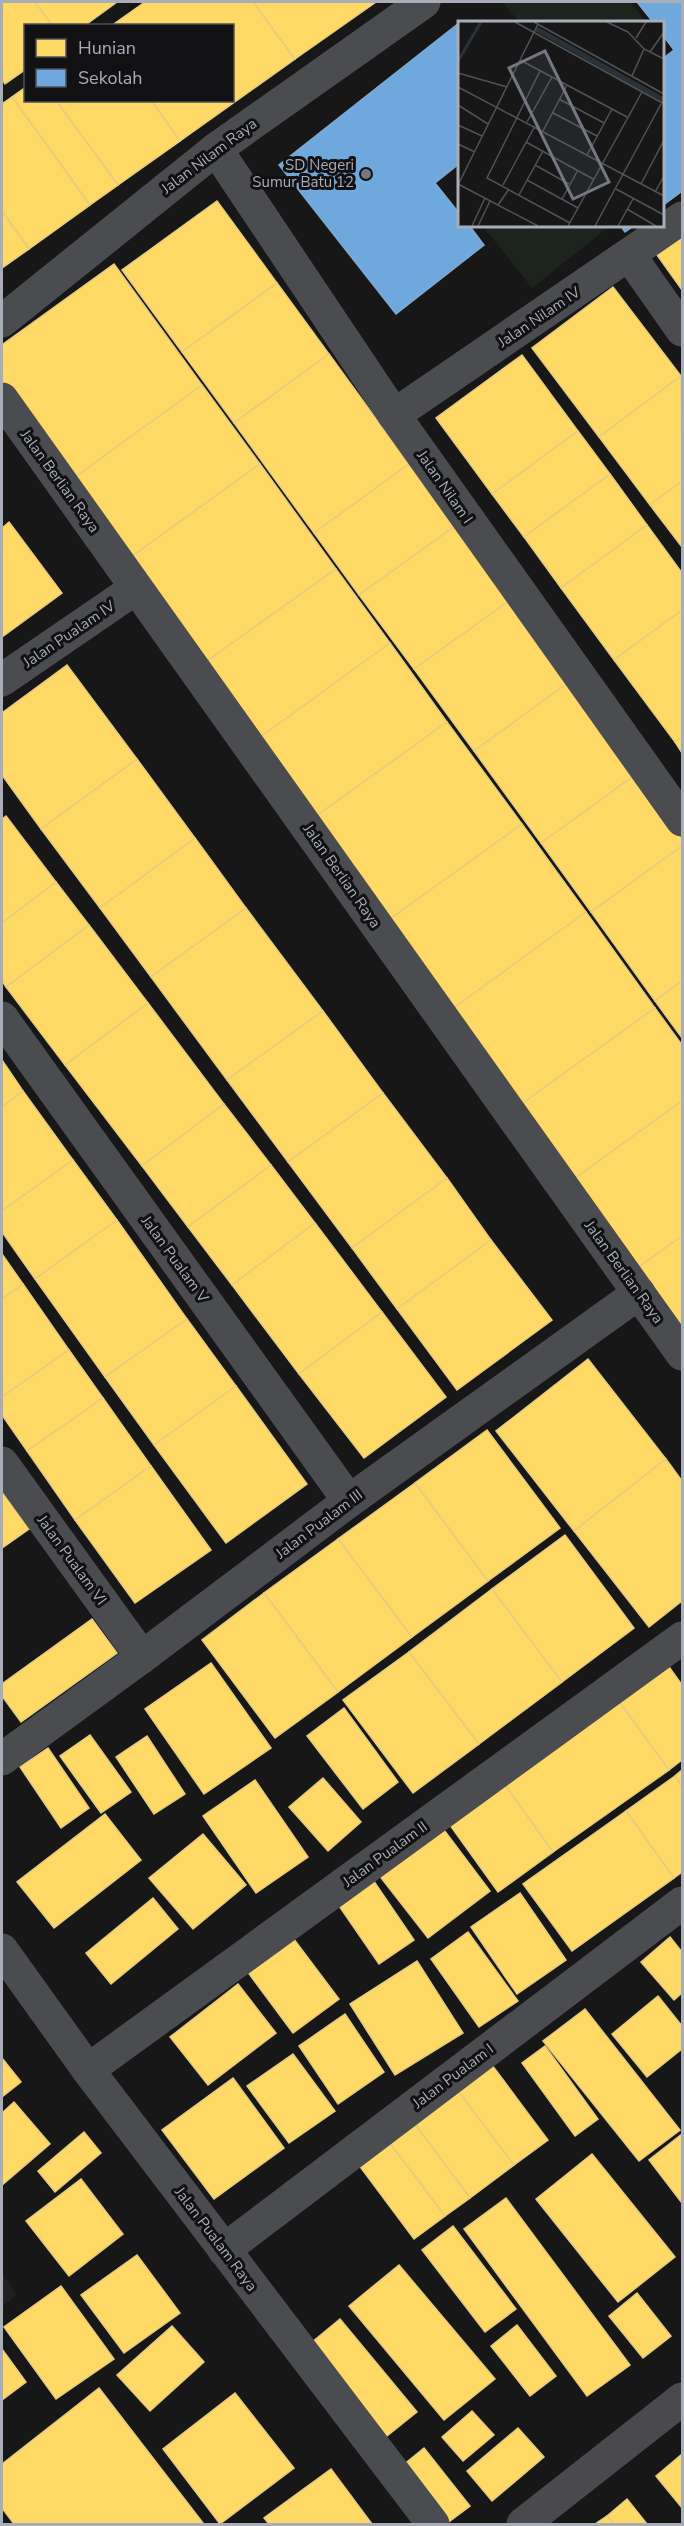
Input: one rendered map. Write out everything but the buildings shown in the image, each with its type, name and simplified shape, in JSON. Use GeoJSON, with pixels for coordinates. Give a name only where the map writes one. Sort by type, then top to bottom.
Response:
{"type":"FeatureCollection","features":[{"type":"Feature","properties":{"kind":"street","name":"Jalan Nilam Raya"},"geometry":{"type":"LineString","coordinates":[[2,321],[216,149],[424,2]]}},
{"type":"Feature","properties":{"kind":"street","name":"Jalan Nilam I"},"geometry":{"type":"LineString","coordinates":[[216,149],[394,415],[682,820]]}},
{"type":"Feature","properties":{"kind":"street","name":"Jalan Nilam IV"},"geometry":{"type":"LineString","coordinates":[[394,415],[630,256],[682,218]]}},
{"type":"Feature","properties":{"kind":"street"},"geometry":{"type":"LineString","coordinates":[[630,256],[682,330]]}},
{"type":"Feature","properties":{"kind":"street","name":"Jalan Berlian Raya"},"geometry":{"type":"LineString","coordinates":[[2,399],[682,1354]]}},
{"type":"Feature","properties":{"kind":"street","name":"Jalan Pualam IV"},"geometry":{"type":"LineString","coordinates":[[2,680],[136,588]]}},
{"type":"Feature","properties":{"kind":"street","name":"Jalan Pualam V"},"geometry":{"type":"LineString","coordinates":[[2,1018],[349,1501]]}},
{"type":"Feature","properties":{"kind":"street","name":"Jalan Pualam III"},"geometry":{"type":"LineString","coordinates":[[2,1759],[349,1501],[639,1293]]}},
{"type":"Feature","properties":{"kind":"street","name":"Jalan Pualam VI"},"geometry":{"type":"LineString","coordinates":[[2,1463],[142,1657]]}},
{"type":"Feature","properties":{"kind":"street","name":"Jalan Pualam II"},"geometry":{"type":"LineString","coordinates":[[88,2070],[682,1638]]}},
{"type":"Feature","properties":{"kind":"street","name":"Jalan Pualam I"},"geometry":{"type":"LineString","coordinates":[[224,2250],[682,1903]]}},
{"type":"Feature","properties":{"kind":"street","name":"Jalan Pualam Raya"},"geometry":{"type":"LineString","coordinates":[[2,1950],[88,2070],[433,2524]]}},
{"type":"Feature","properties":{"kind":"street"},"geometry":{"type":"LineString","coordinates":[[523,2524],[682,2399]]}},
{"type":"Feature","properties":{"kind":"shaded area"},"geometry":{"type":"Polygon","coordinates":[[[508,2],[630,2],[645,21],[518,21],[504,4],[508,2]]]}},
{"type":"Feature","properties":{"kind":"shaded area"},"geometry":{"type":"Polygon","coordinates":[[[483,226],[610,226],[532,288],[483,226]]]}},
{"type":"Feature","properties":{"kind":"shaded area"},"geometry":{"type":"Polygon","coordinates":[[[2,2273],[17,2295],[2,2306],[2,2273]]]}},
{"type":"Feature","properties":{"kind":"place","name":"SD Negeri Sumur Batu 12"},"geometry":{"type":"Point","coordinates":[366,174]}}]}
